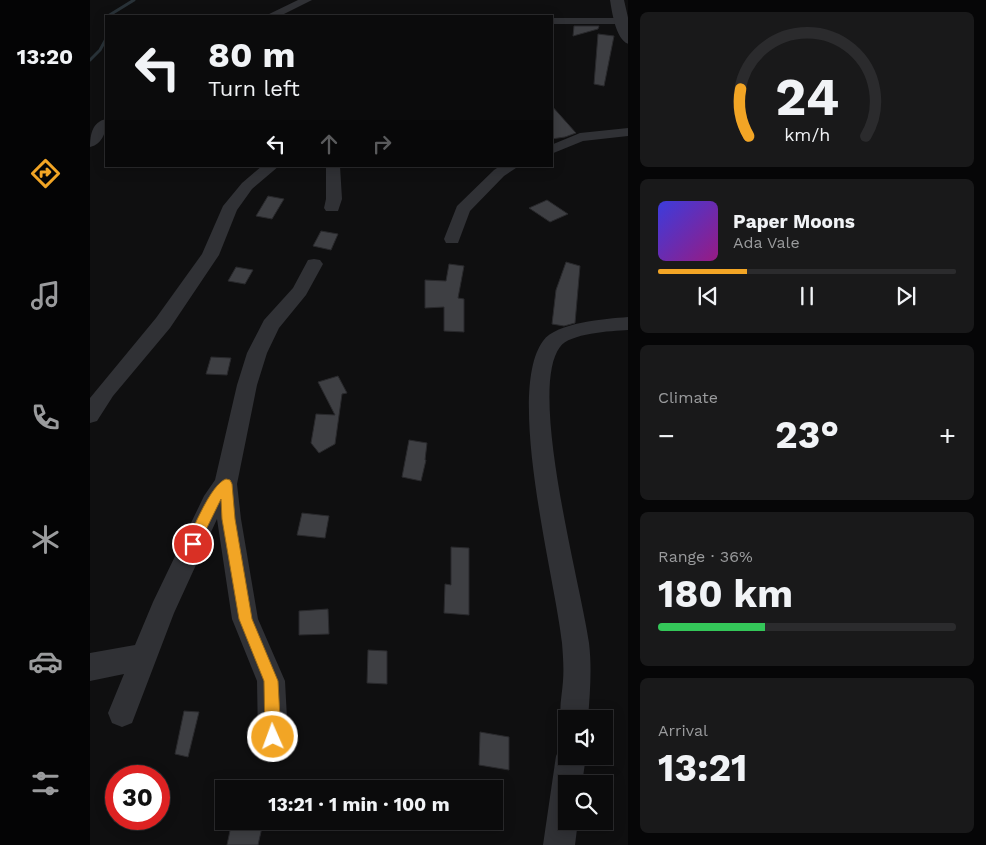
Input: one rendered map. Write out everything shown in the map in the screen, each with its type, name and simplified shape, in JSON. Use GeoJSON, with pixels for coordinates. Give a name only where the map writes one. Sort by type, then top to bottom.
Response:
{"type":"FeatureCollection","features":[{"type":"Feature","properties":{"kind":"street"},"geometry":{"type":"LineString","coordinates":[[273,15],[307,0]]}},
{"type":"Feature","properties":{"kind":"street"},"geometry":{"type":"LineString","coordinates":[[616,0],[628,40]]}},
{"type":"Feature","properties":{"kind":"street"},"geometry":{"type":"LineString","coordinates":[[553,21],[621,21]]}},
{"type":"Feature","properties":{"kind":"street"},"geometry":{"type":"LineString","coordinates":[[90,143],[105,124]]}},
{"type":"Feature","properties":{"kind":"street"},"geometry":{"type":"LineString","coordinates":[[553,149],[580,137],[628,132]]}},
{"type":"Feature","properties":{"kind":"street"},"geometry":{"type":"LineString","coordinates":[[90,416],[106,391],[163,323],[205,262],[229,209],[247,186],[271,167]]}},
{"type":"Feature","properties":{"kind":"street"},"geometry":{"type":"LineString","coordinates":[[332,167],[334,199],[332,208]]}},
{"type":"Feature","properties":{"kind":"street"},"geometry":{"type":"LineString","coordinates":[[452,240],[463,209],[498,173],[510,167]]}},
{"type":"Feature","properties":{"kind":"street"},"geometry":{"type":"LineString","coordinates":[[273,737],[271,681],[246,619],[229,519],[226,484],[247,385],[257,353],[271,325],[300,291],[314,264]]}},
{"type":"Feature","properties":{"kind":"street"},"geometry":{"type":"LineString","coordinates":[[575,710],[577,669],[568,597],[548,495],[538,402],[542,361],[550,344],[560,336],[628,323]]}},
{"type":"Feature","properties":{"kind":"street"},"geometry":{"type":"LineString","coordinates":[[122,713],[162,611],[216,496],[226,484]]}},
{"type":"Feature","properties":{"kind":"street"},"geometry":{"type":"LineString","coordinates":[[90,668],[145,656]]}},
{"type":"Feature","properties":{"kind":"street"},"geometry":{"type":"LineString","coordinates":[[559,845],[561,830]]}},
{"type":"Feature","properties":{"kind":"building"},"geometry":{"type":"Polygon","coordinates":[[[574,26],[599,26],[598,29],[573,36],[574,26]]]}},
{"type":"Feature","properties":{"kind":"building"},"geometry":{"type":"Polygon","coordinates":[[[598,34],[614,36],[604,86],[594,84],[598,34]]]}},
{"type":"Feature","properties":{"kind":"building"},"geometry":{"type":"Polygon","coordinates":[[[553,107],[576,133],[553,139],[553,107]]]}},
{"type":"Feature","properties":{"kind":"building"},"geometry":{"type":"Polygon","coordinates":[[[268,196],[284,199],[272,219],[256,216],[268,196]]]}},
{"type":"Feature","properties":{"kind":"building"},"geometry":{"type":"Polygon","coordinates":[[[547,200],[568,214],[550,222],[529,208],[547,200]]]}},
{"type":"Feature","properties":{"kind":"building"},"geometry":{"type":"Polygon","coordinates":[[[321,231],[338,234],[331,250],[313,246],[321,231]]]}},
{"type":"Feature","properties":{"kind":"building"},"geometry":{"type":"Polygon","coordinates":[[[566,262],[580,266],[575,323],[564,326],[552,324],[556,290],[566,262]]]}},
{"type":"Feature","properties":{"kind":"building"},"geometry":{"type":"Polygon","coordinates":[[[449,264],[464,266],[458,298],[464,299],[464,332],[444,331],[444,307],[425,308],[425,280],[446,281],[449,264]]]}},
{"type":"Feature","properties":{"kind":"building"},"geometry":{"type":"Polygon","coordinates":[[[236,267],[253,270],[245,284],[228,281],[236,267]]]}},
{"type":"Feature","properties":{"kind":"building"},"geometry":{"type":"Polygon","coordinates":[[[211,357],[231,358],[227,375],[206,374],[211,357]]]}},
{"type":"Feature","properties":{"kind":"building"},"geometry":{"type":"Polygon","coordinates":[[[338,376],[347,393],[342,394],[335,444],[319,453],[311,443],[316,414],[335,415],[318,382],[338,376]]]}},
{"type":"Feature","properties":{"kind":"building"},"geometry":{"type":"Polygon","coordinates":[[[409,440],[427,443],[426,460],[421,481],[402,477],[409,440]]]}},
{"type":"Feature","properties":{"kind":"building"},"geometry":{"type":"Polygon","coordinates":[[[302,513],[329,516],[325,538],[297,535],[302,513]]]}},
{"type":"Feature","properties":{"kind":"building"},"geometry":{"type":"Polygon","coordinates":[[[451,547],[469,548],[469,615],[444,613],[445,584],[451,585],[451,547]]]}},
{"type":"Feature","properties":{"kind":"building"},"geometry":{"type":"Polygon","coordinates":[[[328,609],[329,634],[299,635],[299,611],[328,609]]]}},
{"type":"Feature","properties":{"kind":"building"},"geometry":{"type":"Polygon","coordinates":[[[368,650],[387,651],[387,684],[367,683],[368,650]]]}},
{"type":"Feature","properties":{"kind":"building"},"geometry":{"type":"Polygon","coordinates":[[[184,711],[199,712],[188,757],[175,754],[184,711]]]}},
{"type":"Feature","properties":{"kind":"building"},"geometry":{"type":"Polygon","coordinates":[[[480,732],[509,737],[509,770],[479,765],[480,732]]]}},
{"type":"Feature","properties":{"kind":"building"},"geometry":{"type":"Polygon","coordinates":[[[230,830],[261,830],[258,845],[227,845],[230,830]]]}},
{"type":"Feature","properties":{"kind":"waterway"},"geometry":{"type":"LineString","coordinates":[[110,15],[134,0]]}},
{"type":"Feature","properties":{"kind":"waterway"},"geometry":{"type":"LineString","coordinates":[[90,60],[100,50],[105,41]]}},
{"type":"Feature","properties":{"kind":"route"},"geometry":{"type":"LineString","coordinates":[[193,544],[216,496],[226,484],[238,583],[246,619],[271,681],[273,737]]}}]}
